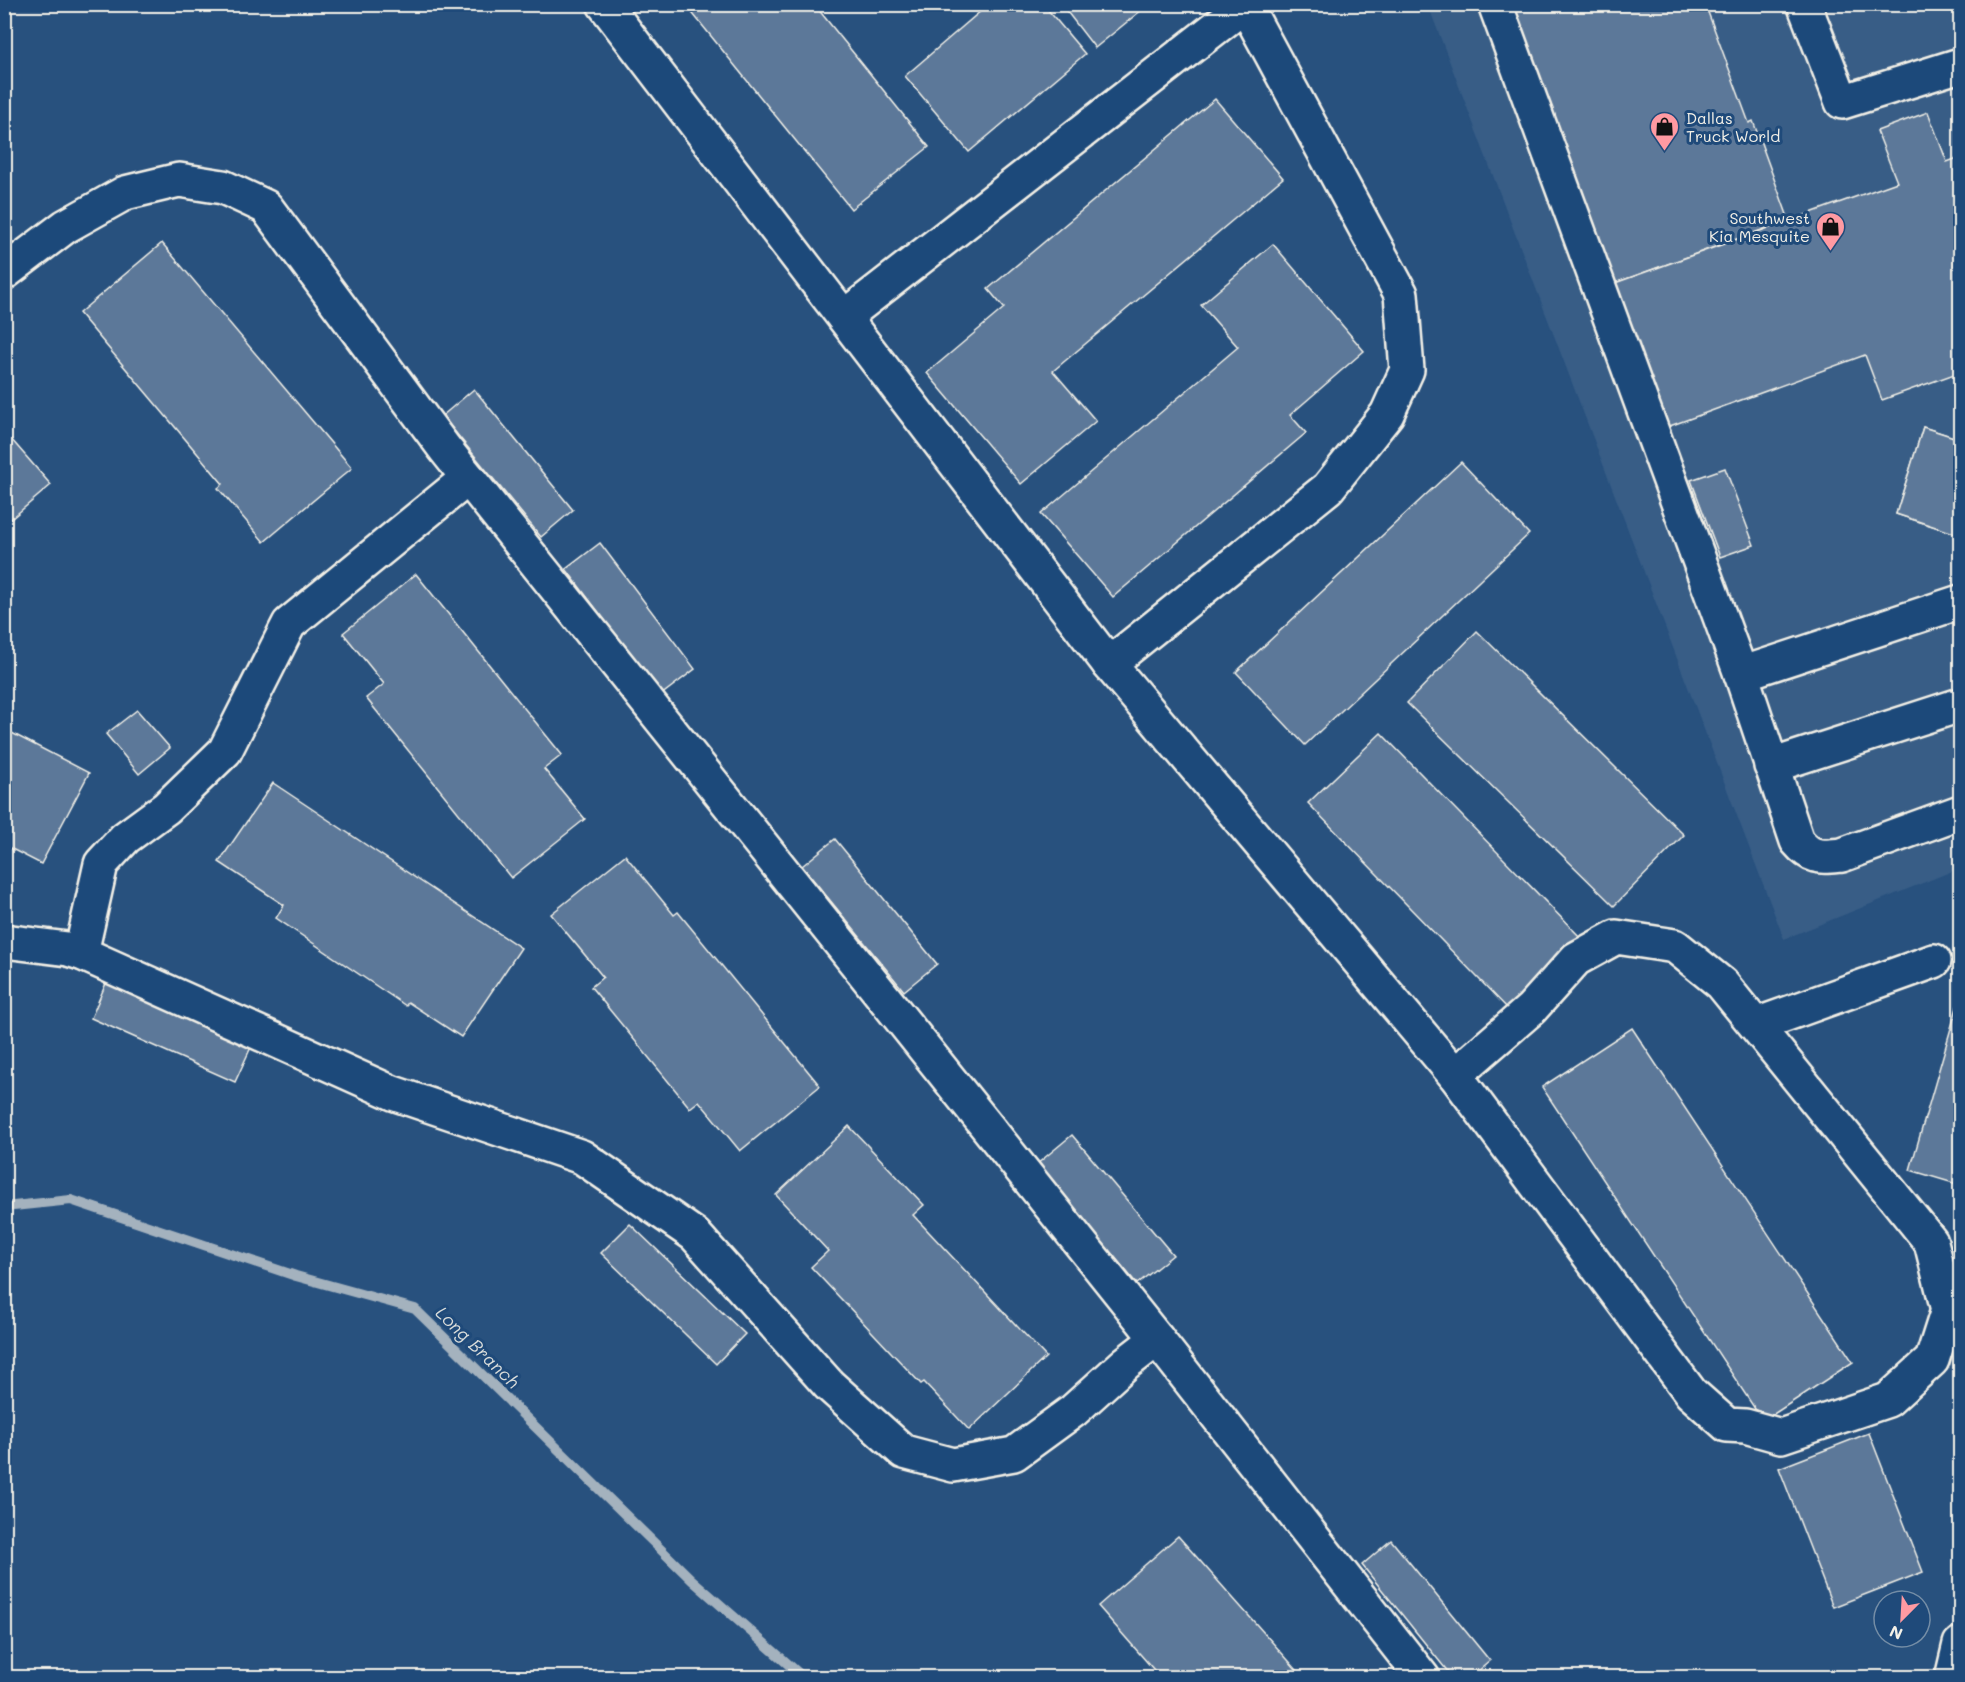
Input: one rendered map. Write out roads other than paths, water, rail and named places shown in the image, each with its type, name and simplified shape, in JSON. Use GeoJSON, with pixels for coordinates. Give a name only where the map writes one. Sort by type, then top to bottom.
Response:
{"type":"FeatureCollection","features":[{"type":"Feature","properties":{"kind":"main road"},"geometry":{"type":"LineString","coordinates":[[604,4],[1109,664],[1455,1075],[1691,1393],[1727,1425],[1745,1426],[1781,1436],[1888,1400],[1932,1360],[1948,1310],[1931,1242],[1722,984],[1675,946],[1616,937],[1576,959],[1531,1009],[1455,1075]]}},
{"type":"Feature","properties":{"kind":"main road"},"geometry":{"type":"LineString","coordinates":[[844,317],[1245,4],[1401,294],[1407,370],[1387,414],[1328,488],[1109,664]]}},
{"type":"Feature","properties":{"kind":"main road"},"geometry":{"type":"LineString","coordinates":[[1495,4],[1741,674],[1797,841],[1807,852],[1824,857],[1842,855],[1960,812]]}},
{"type":"Feature","properties":{"kind":"main road"},"geometry":{"type":"LineString","coordinates":[[1804,4],[1842,102],[1960,65]]}},
{"type":"Feature","properties":{"kind":"main road"},"geometry":{"type":"LineString","coordinates":[[4,273],[66,226],[125,193],[178,180],[223,187],[266,207],[468,478],[1157,1339],[1423,1677]]}},
{"type":"Feature","properties":{"kind":"main road"},"geometry":{"type":"LineString","coordinates":[[81,953],[101,864],[125,838],[166,808],[225,751],[288,624],[468,478]]}},
{"type":"Feature","properties":{"kind":"main road"},"geometry":{"type":"LineString","coordinates":[[1741,674],[1960,602]]}},
{"type":"Feature","properties":{"kind":"main road"},"geometry":{"type":"LineString","coordinates":[[1771,766],[1960,705]]}},
{"type":"Feature","properties":{"kind":"main road"},"geometry":{"type":"LineString","coordinates":[[4,941],[68,949],[81,953],[393,1093],[582,1156],[695,1235],[830,1385],[904,1452],[953,1465],[1014,1454],[1073,1411],[1126,1363],[1157,1339]]}},
{"type":"Feature","properties":{"kind":"main road"},"geometry":{"type":"LineString","coordinates":[[1756,1025],[1934,961]]}},
{"type":"Feature","properties":{"kind":"main road"},"geometry":{"type":"LineString","coordinates":[[1952,1677],[1960,1644]]}},
{"type":"Feature","properties":{"kind":"waterway","name":"Long Branch"},"geometry":{"type":"LineString","coordinates":[[4,1207],[71,1200],[296,1276],[415,1309],[692,1580],[804,1678]]}},
{"type":"Feature","properties":{"kind":"place","name":"Dallas Truck World"},"geometry":{"type":"Point","coordinates":[1665,152]}},
{"type":"Feature","properties":{"kind":"place","name":"Southwest Kia Mesquite"},"geometry":{"type":"Point","coordinates":[1831,252]}}]}
